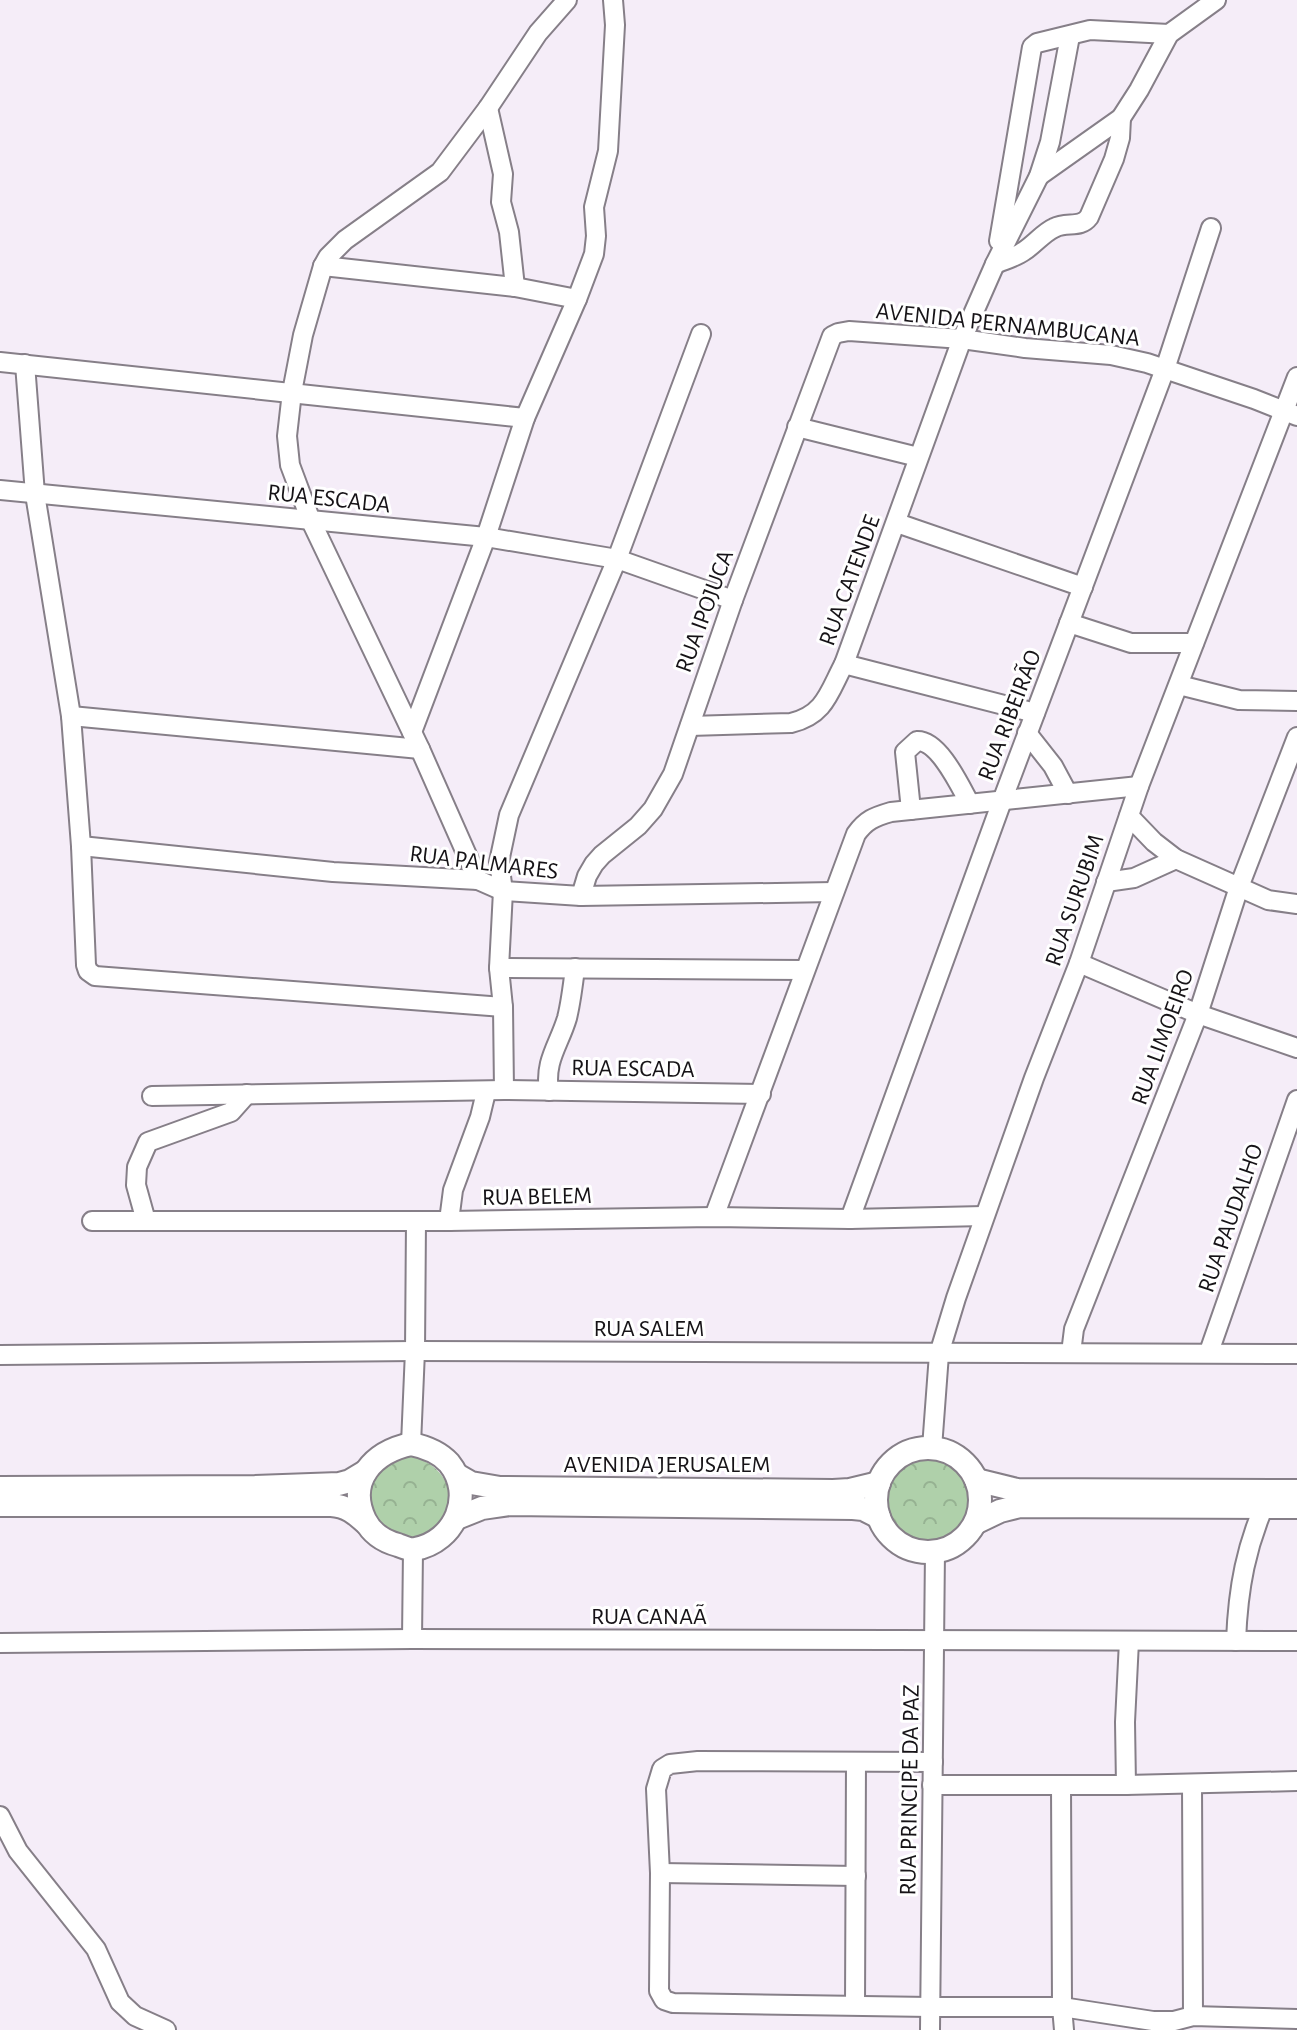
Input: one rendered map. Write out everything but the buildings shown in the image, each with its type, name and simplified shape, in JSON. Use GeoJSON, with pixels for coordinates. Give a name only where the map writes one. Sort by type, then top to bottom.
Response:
{"type":"FeatureCollection","features":[{"type":"Feature","properties":{"kind":"street"},"geometry":{"type":"LineString","coordinates":[[478,880],[416,740],[311,521],[290,465],[287,436],[303,335],[328,257],[345,240],[440,172],[538,33],[567,0]]}},
{"type":"Feature","properties":{"kind":"street"},"geometry":{"type":"LineString","coordinates":[[416,740],[525,418],[594,254],[594,207],[608,151],[615,25],[613,0]]}},
{"type":"Feature","properties":{"kind":"street"},"geometry":{"type":"LineString","coordinates":[[1039,176],[1121,118],[1169,34],[1216,0]]}},
{"type":"Feature","properties":{"kind":"street"},"geometry":{"type":"LineString","coordinates":[[995,264],[1032,47],[1037,43],[1090,30],[1169,34]]}},
{"type":"Feature","properties":{"kind":"street"},"geometry":{"type":"LineString","coordinates":[[995,264],[1039,176],[1050,142],[1070,36]]}},
{"type":"Feature","properties":{"kind":"street"},"geometry":{"type":"LineString","coordinates":[[488,108],[503,174],[501,202],[509,232],[515,287]]}},
{"type":"Feature","properties":{"kind":"street"},"geometry":{"type":"LineString","coordinates":[[995,264],[1022,253],[1052,229],[1063,224],[1085,222],[1114,159],[1121,118]]}},
{"type":"Feature","properties":{"kind":"street","name":"RUA RIBEIRÃO"},"geometry":{"type":"LineString","coordinates":[[850,1219],[1027,733],[1165,369],[1211,228]]}},
{"type":"Feature","properties":{"kind":"street","name":"RUA CATENDE"},"geometry":{"type":"LineString","coordinates":[[690,726],[791,723],[806,719],[822,707],[844,664],[962,339],[995,264]]}},
{"type":"Feature","properties":{"kind":"street"},"geometry":{"type":"LineString","coordinates":[[323,266],[515,287],[577,299]]}},
{"type":"Feature","properties":{"kind":"street","name":"AVENIDA PERNAMBUCANA"},"geometry":{"type":"LineString","coordinates":[[849,331],[1111,355],[1147,363],[1290,414]]}},
{"type":"Feature","properties":{"kind":"street","name":"RUA IPOJUCA"},"geometry":{"type":"LineString","coordinates":[[581,896],[594,864],[653,809],[673,774],[828,342],[832,336],[849,331]]}},
{"type":"Feature","properties":{"kind":"street"},"geometry":{"type":"LineString","coordinates":[[449,1221],[453,1190],[480,1117],[495,1091],[503,1007],[499,968],[503,891],[499,862],[509,815],[617,559],[701,334]]}},
{"type":"Feature","properties":{"kind":"street"},"geometry":{"type":"LineString","coordinates":[[0,362],[525,418]]}},
{"type":"Feature","properties":{"kind":"street"},"geometry":{"type":"LineString","coordinates":[[25,364],[35,494],[71,716],[88,971],[95,976],[503,1007]]}},
{"type":"Feature","properties":{"kind":"street","name":"RUA SURUBIM"},"geometry":{"type":"LineString","coordinates":[[932,1448],[939,1354],[984,1216],[1079,963],[1139,786],[1194,643],[1290,414],[1297,377]]}},
{"type":"Feature","properties":{"kind":"street"},"geometry":{"type":"LineString","coordinates":[[797,427],[918,457]]}},
{"type":"Feature","properties":{"kind":"street","name":"RUA ESCADA"},"geometry":{"type":"LineString","coordinates":[[0,490],[486,537],[617,559],[733,600]]}},
{"type":"Feature","properties":{"kind":"street"},"geometry":{"type":"LineString","coordinates":[[897,523],[1083,587]]}},
{"type":"Feature","properties":{"kind":"street"},"geometry":{"type":"LineString","coordinates":[[1069,623],[1131,643],[1194,643]]}},
{"type":"Feature","properties":{"kind":"street"},"geometry":{"type":"LineString","coordinates":[[844,664],[1035,713]]}},
{"type":"Feature","properties":{"kind":"street"},"geometry":{"type":"LineString","coordinates":[[1179,685],[1239,700],[1297,701]]}},
{"type":"Feature","properties":{"kind":"street"},"geometry":{"type":"LineString","coordinates":[[71,716],[416,740]]}},
{"type":"Feature","properties":{"kind":"street"},"geometry":{"type":"LineString","coordinates":[[1027,733],[1053,766],[1068,794]]}},
{"type":"Feature","properties":{"kind":"street","name":"RUA LIMOEIRO"},"geometry":{"type":"LineString","coordinates":[[1071,1353],[1074,1329],[1198,1014],[1239,887],[1297,737]]}},
{"type":"Feature","properties":{"kind":"street"},"geometry":{"type":"LineString","coordinates":[[911,810],[905,752],[917,741],[923,740],[937,752],[970,804]]}},
{"type":"Feature","properties":{"kind":"street"},"geometry":{"type":"LineString","coordinates":[[714,1217],[804,970],[856,834],[863,824],[891,812],[1139,786]]}},
{"type":"Feature","properties":{"kind":"street"},"geometry":{"type":"LineString","coordinates":[[1129,816],[1176,859],[1268,900],[1297,904]]}},
{"type":"Feature","properties":{"kind":"street","name":"RUA PALMARES"},"geometry":{"type":"LineString","coordinates":[[81,846],[333,872],[478,880],[503,891],[581,896],[834,892]]}},
{"type":"Feature","properties":{"kind":"street"},"geometry":{"type":"LineString","coordinates":[[1106,882],[1134,878],[1176,859]]}},
{"type":"Feature","properties":{"kind":"street"},"geometry":{"type":"LineString","coordinates":[[1079,963],[1198,1014],[1297,1048]]}},
{"type":"Feature","properties":{"kind":"street"},"geometry":{"type":"LineString","coordinates":[[499,968],[804,970]]}},
{"type":"Feature","properties":{"kind":"street"},"geometry":{"type":"LineString","coordinates":[[549,1091],[546,1077],[548,1067],[568,1014],[575,968]]}},
{"type":"Feature","properties":{"kind":"street","name":"RUA ESCADA"},"geometry":{"type":"LineString","coordinates":[[152,1096],[495,1091],[761,1094]]}},
{"type":"Feature","properties":{"kind":"street"},"geometry":{"type":"LineString","coordinates":[[146,1221],[136,1185],[137,1167],[148,1142],[231,1112],[247,1094]]}},
{"type":"Feature","properties":{"kind":"street","name":"RUA PAUDALHO"},"geometry":{"type":"LineString","coordinates":[[1209,1352],[1297,1100]]}},
{"type":"Feature","properties":{"kind":"street","name":"RUA BELEM"},"geometry":{"type":"LineString","coordinates":[[92,1221],[984,1216]]}},
{"type":"Feature","properties":{"kind":"street"},"geometry":{"type":"LineString","coordinates":[[367,1524],[359,1498],[365,1472],[383,1453],[411,1444],[416,1221]]}},
{"type":"Feature","properties":{"kind":"street","name":"RUA SALEM"},"geometry":{"type":"LineString","coordinates":[[0,1355],[415,1351],[1297,1354]]}},
{"type":"Feature","properties":{"kind":"street","name":"AVENIDA JERUSALEM"},"geometry":{"type":"LineString","coordinates":[[411,1444],[437,1453],[457,1475],[471,1483],[500,1488],[587,1497],[753,1499],[863,1509],[879,1517]]}},
{"type":"Feature","properties":{"kind":"street"},"geometry":{"type":"LineString","coordinates":[[977,1522],[980,1498],[976,1480],[959,1457],[946,1451],[915,1449],[900,1456],[887,1468],[879,1483],[876,1500],[879,1517],[888,1532],[901,1544],[918,1551],[945,1549],[963,1539],[977,1522],[1000,1511],[1020,1506],[1102,1498]]}},
{"type":"Feature","properties":{"kind":"street"},"geometry":{"type":"LineString","coordinates":[[0,1488],[339,1484],[365,1472]]}},
{"type":"Feature","properties":{"kind":"street"},"geometry":{"type":"LineString","coordinates":[[457,1475],[461,1504],[457,1518]]}},
{"type":"Feature","properties":{"kind":"street"},"geometry":{"type":"LineString","coordinates":[[976,1480],[1017,1490],[1102,1498],[1267,1499],[1297,1507]]}},
{"type":"Feature","properties":{"kind":"street","name":"AVENIDA JERUSALEM"},"geometry":{"type":"LineString","coordinates":[[753,1499],[842,1491],[879,1483]]}},
{"type":"Feature","properties":{"kind":"street"},"geometry":{"type":"LineString","coordinates":[[1267,1499],[1297,1491]]}},
{"type":"Feature","properties":{"kind":"street","name":"AVENIDA JERUSALEM"},"geometry":{"type":"LineString","coordinates":[[413,1550],[442,1538],[457,1518],[482,1508],[587,1497]]}},
{"type":"Feature","properties":{"kind":"street"},"geometry":{"type":"LineString","coordinates":[[1236,1641],[1237,1601],[1243,1566],[1267,1499]]}},
{"type":"Feature","properties":{"kind":"street"},"geometry":{"type":"LineString","coordinates":[[0,1505],[343,1506],[353,1511],[386,1542],[413,1550],[412,1639]]}},
{"type":"Feature","properties":{"kind":"street","name":"RUA PRINCIPE DA PAZ"},"geometry":{"type":"LineString","coordinates":[[930,2030],[935,1551]]}},
{"type":"Feature","properties":{"kind":"street","name":"RUA CANAÃ"},"geometry":{"type":"LineString","coordinates":[[0,1643],[412,1639],[1297,1641]]}},
{"type":"Feature","properties":{"kind":"street"},"geometry":{"type":"LineString","coordinates":[[1126,1785],[1129,1641]]}},
{"type":"Feature","properties":{"kind":"street"},"geometry":{"type":"LineString","coordinates":[[933,1762],[698,1761],[670,1764],[662,1769],[656,1789],[660,1873],[659,1991],[664,2000],[673,2003],[1062,2007],[1153,2021],[1174,2021],[1193,2016],[1297,2019]]}},
{"type":"Feature","properties":{"kind":"street"},"geometry":{"type":"LineString","coordinates":[[855,2005],[856,1762]]}},
{"type":"Feature","properties":{"kind":"street"},"geometry":{"type":"LineString","coordinates":[[932,1785],[1297,1781]]}},
{"type":"Feature","properties":{"kind":"street"},"geometry":{"type":"LineString","coordinates":[[1192,1784],[1193,2016]]}},
{"type":"Feature","properties":{"kind":"street"},"geometry":{"type":"LineString","coordinates":[[1061,1785],[1064,2030]]}},
{"type":"Feature","properties":{"kind":"street"},"geometry":{"type":"LineString","coordinates":[[0,1816],[18,1851],[96,1949],[120,2002],[135,2016],[166,2030]]}},
{"type":"Feature","properties":{"kind":"street"},"geometry":{"type":"LineString","coordinates":[[660,1873],[856,1876]]}},
{"type":"Feature","properties":{"kind":"green space"},"geometry":{"type":"Polygon","coordinates":[[[408,1455],[426,1462],[438,1472],[447,1484],[450,1497],[442,1524],[413,1542],[402,1542],[382,1536],[364,1485],[371,1472],[408,1455]]]}},
{"type":"Feature","properties":{"kind":"green space"},"geometry":{"type":"Polygon","coordinates":[[[926,1458],[943,1462],[957,1471],[966,1485],[970,1502],[966,1519],[957,1533],[943,1542],[926,1546],[909,1542],[895,1533],[886,1519],[882,1502],[886,1485],[895,1471],[909,1462],[926,1458]]]}}]}
